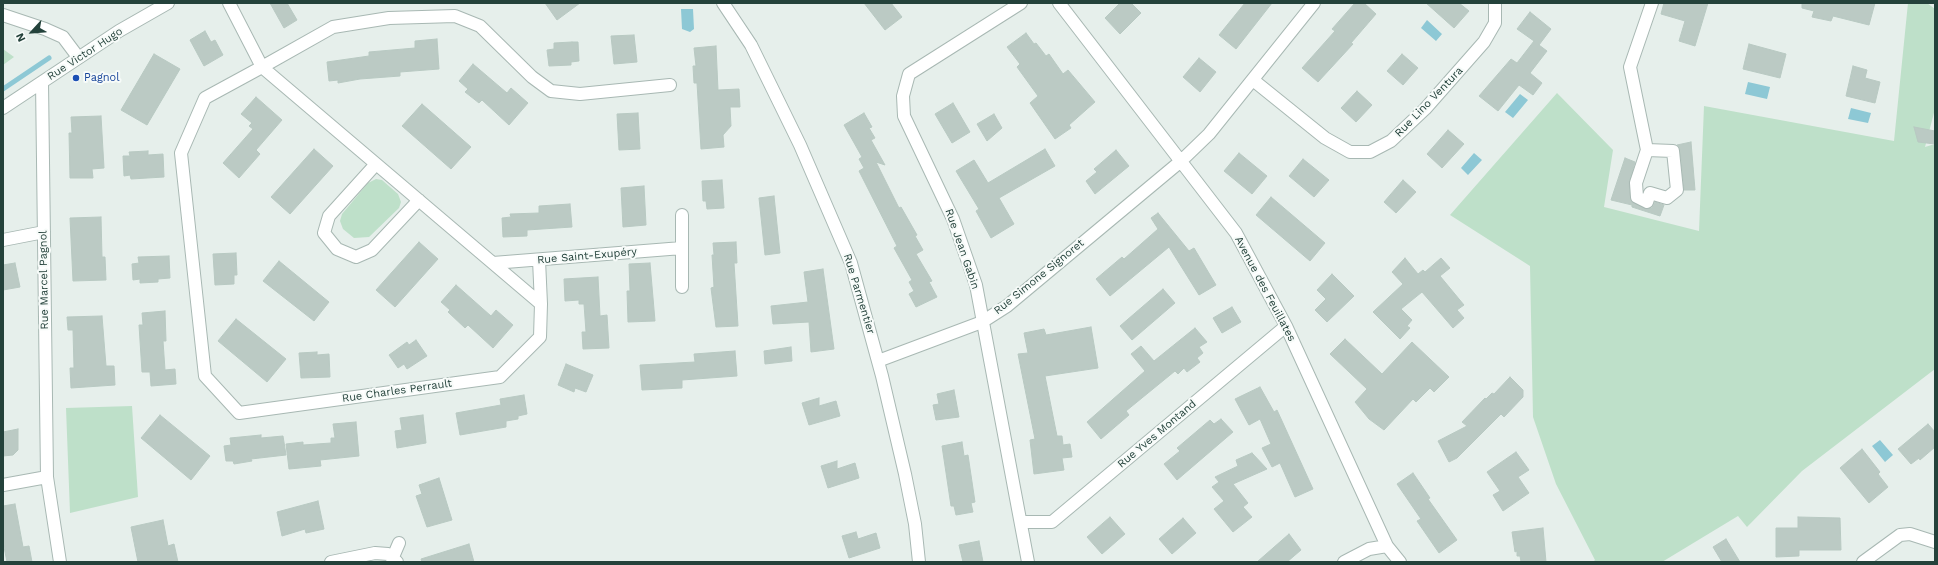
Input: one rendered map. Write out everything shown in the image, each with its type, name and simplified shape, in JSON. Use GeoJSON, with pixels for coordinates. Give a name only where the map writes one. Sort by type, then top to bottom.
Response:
{"type":"FeatureCollection","features":[{"type":"Feature","properties":{"kind":"street","name":"Rue Victor Hugo"},"geometry":{"type":"LineString","coordinates":[[3,108],[78,57],[168,3]]}},
{"type":"Feature","properties":{"kind":"street"},"geometry":{"type":"LineString","coordinates":[[229,3],[262,67],[542,304]]}},
{"type":"Feature","properties":{"kind":"street","name":"Rue Parmentier"},"geometry":{"type":"LineString","coordinates":[[723,3],[752,45],[800,145],[851,263],[878,361],[914,517],[919,562]]}},
{"type":"Feature","properties":{"kind":"street","name":"Rue Jean Gabin"},"geometry":{"type":"LineString","coordinates":[[1021,3],[910,74],[903,96],[904,116],[953,219],[976,285],[1028,562]]}},
{"type":"Feature","properties":{"kind":"street","name":"Avenue des Feuillates"},"geometry":{"type":"LineString","coordinates":[[1059,3],[1236,233],[1286,326],[1387,546],[1400,562]]}},
{"type":"Feature","properties":{"kind":"street"},"geometry":{"type":"LineString","coordinates":[[1181,161],[1208,134],[1314,3]]}},
{"type":"Feature","properties":{"kind":"street","name":"Rue Lino Ventura"},"geometry":{"type":"LineString","coordinates":[[1253,80],[1324,138],[1350,152],[1370,152],[1391,142],[1414,120],[1484,42],[1495,23],[1495,3]]}},
{"type":"Feature","properties":{"kind":"street"},"geometry":{"type":"LineString","coordinates":[[1647,150],[1672,151],[1677,190],[1667,198],[1650,193],[1647,202],[1637,197],[1636,183],[1647,150],[1630,67],[1652,3]]}},
{"type":"Feature","properties":{"kind":"street"},"geometry":{"type":"LineString","coordinates":[[3,16],[45,29],[63,37],[78,57]]}},
{"type":"Feature","properties":{"kind":"street"},"geometry":{"type":"LineString","coordinates":[[262,67],[333,27],[389,18],[455,16],[480,26],[532,77],[551,91],[580,94],[670,85]]}},
{"type":"Feature","properties":{"kind":"street","name":"Rue Charles Perrault"},"geometry":{"type":"LineString","coordinates":[[262,67],[205,98],[181,153],[205,376],[239,414],[500,377],[540,337],[542,304]]}},
{"type":"Feature","properties":{"kind":"street","name":"Rue Marcel Pagnol"},"geometry":{"type":"LineString","coordinates":[[42,82],[47,477],[60,562]]}},
{"type":"Feature","properties":{"kind":"street","name":"Rue Simone Signoret"},"geometry":{"type":"LineString","coordinates":[[878,361],[982,322],[1007,306],[1181,161]]}},
{"type":"Feature","properties":{"kind":"street"},"geometry":{"type":"LineString","coordinates":[[376,164],[329,216],[324,233],[337,250],[356,257],[372,250],[419,200]]}},
{"type":"Feature","properties":{"kind":"street"},"geometry":{"type":"LineString","coordinates":[[682,215],[682,288]]}},
{"type":"Feature","properties":{"kind":"street"},"geometry":{"type":"LineString","coordinates":[[3,240],[44,232]]}},
{"type":"Feature","properties":{"kind":"street","name":"Rue Saint-Exupéry"},"geometry":{"type":"LineString","coordinates":[[493,263],[682,248]]}},
{"type":"Feature","properties":{"kind":"street"},"geometry":{"type":"LineString","coordinates":[[539,260],[542,304]]}},
{"type":"Feature","properties":{"kind":"street","name":"Rue Yves Montand"},"geometry":{"type":"LineString","coordinates":[[1021,522],[1052,522],[1286,326]]}},
{"type":"Feature","properties":{"kind":"street"},"geometry":{"type":"LineString","coordinates":[[3,485],[47,477]]}},
{"type":"Feature","properties":{"kind":"street"},"geometry":{"type":"LineString","coordinates":[[1863,562],[1900,535],[1910,534],[1935,542]]}},
{"type":"Feature","properties":{"kind":"street"},"geometry":{"type":"LineString","coordinates":[[331,562],[375,552],[388,554],[395,560],[399,543]]}},
{"type":"Feature","properties":{"kind":"street"},"geometry":{"type":"LineString","coordinates":[[1344,562],[1369,549],[1387,546]]}},
{"type":"Feature","properties":{"kind":"green space"},"geometry":{"type":"Polygon","coordinates":[[[1908,3],[1927,3],[1935,9],[1935,109],[1925,147],[1935,144],[1935,369],[1802,471],[1747,527],[1738,516],[1662,562],[1593,562],[1595,560],[1556,484],[1533,417],[1530,266],[1450,215],[1557,93],[1613,150],[1604,207],[1699,231],[1704,106],[1894,141],[1908,3]]]}},
{"type":"Feature","properties":{"kind":"green space"},"geometry":{"type":"Polygon","coordinates":[[[3,49],[14,57],[3,65],[3,49]]]}},
{"type":"Feature","properties":{"kind":"green space"},"geometry":{"type":"Polygon","coordinates":[[[376,179],[382,180],[398,194],[401,202],[399,208],[369,237],[354,238],[343,229],[340,221],[342,214],[368,183],[376,179]]]}},
{"type":"Feature","properties":{"kind":"green space"},"geometry":{"type":"Polygon","coordinates":[[[132,406],[138,497],[70,513],[66,408],[132,406]]]}},
{"type":"Feature","properties":{"kind":"water"},"geometry":{"type":"Polygon","coordinates":[[[681,9],[693,9],[694,29],[690,32],[682,29],[681,9]]]}},
{"type":"Feature","properties":{"kind":"water"},"geometry":{"type":"Polygon","coordinates":[[[1427,20],[1442,34],[1436,41],[1421,28],[1427,20]]]}},
{"type":"Feature","properties":{"kind":"water"},"geometry":{"type":"Polygon","coordinates":[[[1748,82],[1770,87],[1767,99],[1745,94],[1748,82]]]}},
{"type":"Feature","properties":{"kind":"water"},"geometry":{"type":"Polygon","coordinates":[[[1520,94],[1528,100],[1513,118],[1505,112],[1520,94]]]}},
{"type":"Feature","properties":{"kind":"water"},"geometry":{"type":"Polygon","coordinates":[[[1851,108],[1871,113],[1868,123],[1848,119],[1851,108]]]}},
{"type":"Feature","properties":{"kind":"water"},"geometry":{"type":"Polygon","coordinates":[[[1474,153],[1482,160],[1468,175],[1461,168],[1474,153]]]}},
{"type":"Feature","properties":{"kind":"water"},"geometry":{"type":"Polygon","coordinates":[[[1880,440],[1893,455],[1885,462],[1872,446],[1880,440]]]}},
{"type":"Feature","properties":{"kind":"building"},"geometry":{"type":"Polygon","coordinates":[[[270,3],[287,3],[297,20],[284,28],[270,3]]]}},
{"type":"Feature","properties":{"kind":"building"},"geometry":{"type":"Polygon","coordinates":[[[545,3],[580,3],[557,20],[545,3]]]}},
{"type":"Feature","properties":{"kind":"building"},"geometry":{"type":"Polygon","coordinates":[[[864,3],[891,3],[902,17],[885,30],[864,3]]]}},
{"type":"Feature","properties":{"kind":"building"},"geometry":{"type":"Polygon","coordinates":[[[1120,3],[1131,3],[1141,13],[1120,34],[1105,18],[1120,3]]]}},
{"type":"Feature","properties":{"kind":"building"},"geometry":{"type":"Polygon","coordinates":[[[1245,3],[1272,3],[1236,49],[1219,35],[1245,3]]]}},
{"type":"Feature","properties":{"kind":"building"},"geometry":{"type":"Polygon","coordinates":[[[1355,3],[1364,3],[1376,14],[1351,43],[1353,44],[1318,82],[1302,68],[1335,31],[1332,29],[1355,3]]]}},
{"type":"Feature","properties":{"kind":"building"},"geometry":{"type":"Polygon","coordinates":[[[1426,3],[1459,3],[1469,11],[1454,28],[1426,3]]]}},
{"type":"Feature","properties":{"kind":"building"},"geometry":{"type":"Polygon","coordinates":[[[1664,3],[1708,3],[1695,46],[1679,41],[1685,21],[1661,14],[1664,3]]]}},
{"type":"Feature","properties":{"kind":"building"},"geometry":{"type":"Polygon","coordinates":[[[1802,3],[1875,3],[1869,25],[1833,16],[1831,21],[1812,17],[1814,11],[1802,8],[1802,3]]]}},
{"type":"Feature","properties":{"kind":"building"},"geometry":{"type":"Polygon","coordinates":[[[1530,12],[1551,29],[1539,45],[1547,51],[1530,73],[1542,83],[1533,95],[1519,85],[1498,111],[1479,96],[1511,59],[1517,63],[1534,41],[1517,29],[1530,12]]]}},
{"type":"Feature","properties":{"kind":"building"},"geometry":{"type":"Polygon","coordinates":[[[205,31],[211,42],[215,40],[223,55],[204,66],[190,40],[205,31]]]}},
{"type":"Feature","properties":{"kind":"building"},"geometry":{"type":"Polygon","coordinates":[[[1026,33],[1046,56],[1049,54],[1063,74],[1068,70],[1095,102],[1069,125],[1071,128],[1055,139],[1030,103],[1038,96],[1017,67],[1020,64],[1007,47],[1026,33]]]}},
{"type":"Feature","properties":{"kind":"building"},"geometry":{"type":"Polygon","coordinates":[[[634,35],[637,62],[614,64],[611,36],[634,35]]]}},
{"type":"Feature","properties":{"kind":"building"},"geometry":{"type":"Polygon","coordinates":[[[437,39],[439,69],[400,72],[400,76],[360,79],[338,83],[338,80],[329,81],[327,62],[369,56],[369,52],[415,48],[415,41],[437,39]]]}},
{"type":"Feature","properties":{"kind":"building"},"geometry":{"type":"Polygon","coordinates":[[[578,42],[579,61],[571,62],[571,65],[549,66],[547,50],[554,49],[554,43],[578,42]]]}},
{"type":"Feature","properties":{"kind":"building"},"geometry":{"type":"Polygon","coordinates":[[[1749,44],[1786,54],[1780,78],[1743,69],[1749,44]]]}},
{"type":"Feature","properties":{"kind":"building"},"geometry":{"type":"Polygon","coordinates":[[[716,46],[718,90],[739,89],[740,107],[730,107],[731,126],[723,135],[724,147],[701,149],[697,83],[694,83],[693,66],[696,66],[694,48],[716,46]]]}},
{"type":"Feature","properties":{"kind":"building"},"geometry":{"type":"Polygon","coordinates":[[[154,54],[180,69],[147,125],[121,110],[154,54]]]}},
{"type":"Feature","properties":{"kind":"building"},"geometry":{"type":"Polygon","coordinates":[[[1402,54],[1418,68],[1403,85],[1387,71],[1402,54]]]}},
{"type":"Feature","properties":{"kind":"building"},"geometry":{"type":"Polygon","coordinates":[[[1199,58],[1216,72],[1200,92],[1183,77],[1199,58]]]}},
{"type":"Feature","properties":{"kind":"building"},"geometry":{"type":"Polygon","coordinates":[[[473,64],[507,93],[511,88],[528,103],[509,125],[482,100],[479,103],[465,92],[468,89],[459,81],[473,64]]]}},
{"type":"Feature","properties":{"kind":"building"},"geometry":{"type":"Polygon","coordinates":[[[1853,66],[1867,70],[1865,78],[1880,82],[1875,103],[1846,96],[1853,66]]]}},
{"type":"Feature","properties":{"kind":"building"},"geometry":{"type":"Polygon","coordinates":[[[1357,91],[1372,105],[1356,122],[1341,108],[1357,91]]]}},
{"type":"Feature","properties":{"kind":"building"},"geometry":{"type":"Polygon","coordinates":[[[256,97],[282,120],[256,150],[260,154],[239,178],[223,163],[253,129],[249,126],[252,123],[241,114],[256,97]]]}},
{"type":"Feature","properties":{"kind":"building"},"geometry":{"type":"Polygon","coordinates":[[[953,103],[970,132],[952,143],[935,114],[953,103]]]}},
{"type":"Feature","properties":{"kind":"building"},"geometry":{"type":"Polygon","coordinates":[[[422,104],[471,147],[451,169],[402,126],[422,104]]]}},
{"type":"Feature","properties":{"kind":"building"},"geometry":{"type":"Polygon","coordinates":[[[638,113],[640,149],[619,150],[617,114],[638,113]]]}},
{"type":"Feature","properties":{"kind":"building"},"geometry":{"type":"Polygon","coordinates":[[[864,113],[872,127],[869,128],[875,138],[871,140],[885,165],[876,162],[899,208],[901,207],[917,235],[915,236],[923,250],[916,254],[932,281],[929,282],[937,297],[916,307],[909,294],[914,291],[909,282],[912,280],[894,248],[897,246],[859,171],[864,168],[859,159],[862,157],[844,125],[864,113]]]}},
{"type":"Feature","properties":{"kind":"building"},"geometry":{"type":"Polygon","coordinates":[[[994,114],[1002,128],[987,141],[977,124],[994,114]]]}},
{"type":"Feature","properties":{"kind":"building"},"geometry":{"type":"Polygon","coordinates":[[[101,116],[104,168],[92,169],[93,178],[70,178],[69,133],[72,133],[71,117],[101,116]]]}},
{"type":"Feature","properties":{"kind":"building"},"geometry":{"type":"Polygon","coordinates":[[[1914,127],[1935,131],[1935,144],[1918,142],[1914,127]]]}},
{"type":"Feature","properties":{"kind":"building"},"geometry":{"type":"Polygon","coordinates":[[[1448,130],[1464,144],[1442,168],[1427,154],[1448,130]]]}},
{"type":"Feature","properties":{"kind":"building"},"geometry":{"type":"Polygon","coordinates":[[[1691,142],[1695,190],[1684,190],[1680,150],[1677,145],[1691,142]]]}},
{"type":"Feature","properties":{"kind":"building"},"geometry":{"type":"Polygon","coordinates":[[[314,149],[333,166],[290,214],[271,197],[314,149]]]}},
{"type":"Feature","properties":{"kind":"building"},"geometry":{"type":"Polygon","coordinates":[[[1045,149],[1055,166],[999,198],[1014,224],[991,238],[976,211],[979,209],[956,171],[974,160],[988,183],[1045,149]]]}},
{"type":"Feature","properties":{"kind":"building"},"geometry":{"type":"Polygon","coordinates":[[[1116,150],[1129,166],[1095,194],[1086,181],[1097,172],[1094,169],[1116,150]]]}},
{"type":"Feature","properties":{"kind":"building"},"geometry":{"type":"Polygon","coordinates":[[[148,151],[148,155],[163,154],[164,177],[131,179],[130,175],[124,176],[123,156],[130,156],[129,152],[148,151]]]}},
{"type":"Feature","properties":{"kind":"building"},"geometry":{"type":"Polygon","coordinates":[[[1239,153],[1267,176],[1252,194],[1224,171],[1239,153]]]}},
{"type":"Feature","properties":{"kind":"building"},"geometry":{"type":"Polygon","coordinates":[[[1625,158],[1635,162],[1629,183],[1631,201],[1647,209],[1652,208],[1655,202],[1664,205],[1660,216],[1632,207],[1632,205],[1611,200],[1625,158]]]}},
{"type":"Feature","properties":{"kind":"building"},"geometry":{"type":"Polygon","coordinates":[[[1303,159],[1329,180],[1314,197],[1289,176],[1303,159]]]}},
{"type":"Feature","properties":{"kind":"building"},"geometry":{"type":"Polygon","coordinates":[[[722,180],[724,208],[707,209],[706,201],[703,201],[702,181],[722,180]]]}},
{"type":"Feature","properties":{"kind":"building"},"geometry":{"type":"Polygon","coordinates":[[[1403,180],[1416,192],[1396,213],[1384,202],[1403,180]]]}},
{"type":"Feature","properties":{"kind":"building"},"geometry":{"type":"Polygon","coordinates":[[[644,186],[646,225],[623,227],[621,188],[644,186]]]}},
{"type":"Feature","properties":{"kind":"building"},"geometry":{"type":"Polygon","coordinates":[[[774,196],[780,253],[765,255],[759,198],[774,196]]]}},
{"type":"Feature","properties":{"kind":"building"},"geometry":{"type":"Polygon","coordinates":[[[1271,197],[1325,243],[1310,261],[1256,215],[1271,197]]]}},
{"type":"Feature","properties":{"kind":"building"},"geometry":{"type":"Polygon","coordinates":[[[570,204],[572,227],[527,230],[527,236],[503,237],[502,218],[511,217],[510,214],[539,213],[539,206],[570,204]]]}},
{"type":"Feature","properties":{"kind":"building"},"geometry":{"type":"Polygon","coordinates":[[[1158,213],[1189,251],[1194,248],[1216,285],[1199,295],[1169,247],[1110,296],[1096,279],[1122,257],[1124,259],[1158,229],[1151,218],[1158,213]]]}},
{"type":"Feature","properties":{"kind":"building"},"geometry":{"type":"Polygon","coordinates":[[[101,217],[102,257],[105,257],[106,280],[73,281],[70,218],[101,217]]]}},
{"type":"Feature","properties":{"kind":"building"},"geometry":{"type":"Polygon","coordinates":[[[419,242],[438,259],[395,307],[376,290],[419,242]]]}},
{"type":"Feature","properties":{"kind":"building"},"geometry":{"type":"Polygon","coordinates":[[[736,242],[737,263],[734,263],[738,326],[716,327],[711,288],[714,287],[712,255],[714,255],[713,243],[736,242]]]}},
{"type":"Feature","properties":{"kind":"building"},"geometry":{"type":"Polygon","coordinates":[[[236,253],[237,275],[234,275],[234,284],[215,285],[213,254],[236,253]]]}},
{"type":"Feature","properties":{"kind":"building"},"geometry":{"type":"Polygon","coordinates":[[[169,256],[170,278],[158,279],[158,282],[140,283],[140,279],[133,280],[132,264],[139,263],[138,257],[169,256]]]}},
{"type":"Feature","properties":{"kind":"building"},"geometry":{"type":"Polygon","coordinates":[[[1405,258],[1418,274],[1423,270],[1425,272],[1441,258],[1450,268],[1440,276],[1464,305],[1457,310],[1464,318],[1453,328],[1422,292],[1401,309],[1412,320],[1407,326],[1410,328],[1400,339],[1373,312],[1403,284],[1392,272],[1405,258]]]}},
{"type":"Feature","properties":{"kind":"building"},"geometry":{"type":"Polygon","coordinates":[[[279,261],[329,302],[314,321],[263,281],[279,261]]]}},
{"type":"Feature","properties":{"kind":"building"},"geometry":{"type":"Polygon","coordinates":[[[15,263],[20,287],[3,290],[3,265],[15,263]]]}},
{"type":"Feature","properties":{"kind":"building"},"geometry":{"type":"Polygon","coordinates":[[[650,263],[655,321],[628,322],[627,291],[630,291],[629,264],[650,263]]]}},
{"type":"Feature","properties":{"kind":"building"},"geometry":{"type":"Polygon","coordinates":[[[823,269],[834,349],[811,352],[809,322],[773,324],[771,306],[808,302],[804,272],[823,269]]]}},
{"type":"Feature","properties":{"kind":"building"},"geometry":{"type":"Polygon","coordinates":[[[1332,274],[1354,296],[1327,322],[1315,310],[1326,299],[1317,290],[1332,274]]]}},
{"type":"Feature","properties":{"kind":"building"},"geometry":{"type":"Polygon","coordinates":[[[598,277],[600,316],[607,315],[609,348],[583,349],[582,332],[586,332],[584,304],[579,304],[579,300],[565,301],[564,279],[598,277]]]}},
{"type":"Feature","properties":{"kind":"building"},"geometry":{"type":"Polygon","coordinates":[[[456,285],[491,316],[496,310],[513,325],[493,348],[468,325],[465,328],[448,312],[450,310],[441,302],[456,285]]]}},
{"type":"Feature","properties":{"kind":"building"},"geometry":{"type":"Polygon","coordinates":[[[1163,289],[1175,303],[1132,340],[1120,326],[1163,289]]]}},
{"type":"Feature","properties":{"kind":"building"},"geometry":{"type":"Polygon","coordinates":[[[1232,307],[1241,322],[1222,333],[1213,318],[1232,307]]]}},
{"type":"Feature","properties":{"kind":"building"},"geometry":{"type":"Polygon","coordinates":[[[165,311],[166,341],[163,341],[165,370],[175,369],[176,384],[151,386],[150,372],[142,372],[139,325],[143,325],[142,313],[165,311]]]}},
{"type":"Feature","properties":{"kind":"building"},"geometry":{"type":"Polygon","coordinates":[[[102,316],[106,366],[114,366],[115,385],[71,388],[70,368],[74,368],[73,330],[68,330],[67,317],[102,316]]]}},
{"type":"Feature","properties":{"kind":"building"},"geometry":{"type":"Polygon","coordinates":[[[236,319],[286,359],[267,382],[218,341],[236,319]]]}},
{"type":"Feature","properties":{"kind":"building"},"geometry":{"type":"Polygon","coordinates":[[[1091,327],[1098,368],[1045,376],[1057,436],[1062,436],[1063,445],[1070,444],[1072,457],[1062,458],[1064,470],[1034,474],[1030,440],[1035,439],[1018,354],[1028,353],[1024,333],[1044,329],[1046,335],[1091,327]]]}},
{"type":"Feature","properties":{"kind":"building"},"geometry":{"type":"Polygon","coordinates":[[[1195,328],[1207,342],[1199,347],[1203,353],[1197,358],[1200,362],[1187,372],[1184,368],[1178,374],[1175,371],[1126,411],[1129,415],[1101,439],[1087,422],[1145,371],[1131,354],[1141,346],[1154,361],[1195,328]]]}},
{"type":"Feature","properties":{"kind":"building"},"geometry":{"type":"Polygon","coordinates":[[[1345,339],[1382,374],[1412,342],[1449,377],[1434,392],[1430,388],[1416,402],[1413,399],[1384,430],[1369,419],[1355,402],[1367,389],[1330,354],[1345,339]]]}},
{"type":"Feature","properties":{"kind":"building"},"geometry":{"type":"Polygon","coordinates":[[[416,340],[427,356],[407,369],[404,364],[398,368],[389,355],[407,342],[409,345],[416,340]]]}},
{"type":"Feature","properties":{"kind":"building"},"geometry":{"type":"Polygon","coordinates":[[[791,347],[792,361],[765,364],[764,351],[791,347]]]}},
{"type":"Feature","properties":{"kind":"building"},"geometry":{"type":"Polygon","coordinates":[[[735,351],[737,376],[682,380],[682,388],[642,390],[640,365],[695,362],[694,354],[735,351]]]}},
{"type":"Feature","properties":{"kind":"building"},"geometry":{"type":"Polygon","coordinates":[[[317,352],[317,355],[329,354],[330,377],[301,378],[299,353],[317,352]]]}},
{"type":"Feature","properties":{"kind":"building"},"geometry":{"type":"Polygon","coordinates":[[[566,364],[593,375],[586,392],[575,388],[574,392],[558,385],[566,364]]]}},
{"type":"Feature","properties":{"kind":"building"},"geometry":{"type":"Polygon","coordinates":[[[1510,377],[1523,390],[1523,397],[1504,417],[1501,414],[1457,458],[1449,462],[1438,441],[1467,426],[1462,422],[1485,398],[1486,399],[1492,393],[1494,394],[1510,377]]]}},
{"type":"Feature","properties":{"kind":"building"},"geometry":{"type":"Polygon","coordinates":[[[1260,387],[1274,412],[1277,410],[1313,489],[1295,497],[1280,463],[1272,467],[1262,448],[1271,444],[1260,419],[1249,425],[1235,399],[1260,387]]]}},
{"type":"Feature","properties":{"kind":"building"},"geometry":{"type":"Polygon","coordinates":[[[954,390],[959,417],[936,420],[933,405],[939,404],[937,394],[954,390]]]}},
{"type":"Feature","properties":{"kind":"building"},"geometry":{"type":"Polygon","coordinates":[[[524,395],[527,414],[518,416],[518,419],[506,421],[506,427],[460,435],[456,413],[501,405],[500,399],[524,395]]]}},
{"type":"Feature","properties":{"kind":"building"},"geometry":{"type":"Polygon","coordinates":[[[819,398],[819,406],[836,401],[840,416],[809,425],[802,403],[819,398]]]}},
{"type":"Feature","properties":{"kind":"building"},"geometry":{"type":"Polygon","coordinates":[[[160,415],[210,456],[191,480],[141,438],[160,415]]]}},
{"type":"Feature","properties":{"kind":"building"},"geometry":{"type":"Polygon","coordinates":[[[423,415],[426,443],[397,448],[395,431],[402,430],[400,418],[423,415]]]}},
{"type":"Feature","properties":{"kind":"building"},"geometry":{"type":"Polygon","coordinates":[[[1221,419],[1233,432],[1177,480],[1164,464],[1180,451],[1177,448],[1210,420],[1214,424],[1221,419]]]}},
{"type":"Feature","properties":{"kind":"building"},"geometry":{"type":"Polygon","coordinates":[[[356,422],[359,456],[320,460],[321,466],[289,469],[286,444],[303,442],[303,445],[331,443],[331,438],[335,438],[333,424],[356,422]]]}},
{"type":"Feature","properties":{"kind":"building"},"geometry":{"type":"Polygon","coordinates":[[[1928,424],[1935,432],[1935,447],[1920,460],[1919,458],[1911,464],[1898,449],[1928,424]]]}},
{"type":"Feature","properties":{"kind":"building"},"geometry":{"type":"Polygon","coordinates":[[[18,429],[18,450],[13,455],[3,456],[3,432],[18,429]]]}},
{"type":"Feature","properties":{"kind":"building"},"geometry":{"type":"Polygon","coordinates":[[[261,435],[261,438],[283,436],[286,455],[251,459],[252,461],[234,464],[233,461],[226,461],[224,446],[231,445],[230,438],[261,435]]]}},
{"type":"Feature","properties":{"kind":"building"},"geometry":{"type":"Polygon","coordinates":[[[962,442],[964,456],[968,455],[975,502],[971,503],[973,512],[956,515],[954,506],[951,506],[942,446],[962,442]]]}},
{"type":"Feature","properties":{"kind":"building"},"geometry":{"type":"Polygon","coordinates":[[[1862,449],[1880,472],[1878,474],[1888,487],[1869,503],[1840,468],[1862,449]]]}},
{"type":"Feature","properties":{"kind":"building"},"geometry":{"type":"Polygon","coordinates":[[[1516,452],[1529,470],[1518,477],[1529,493],[1503,511],[1493,495],[1500,491],[1487,472],[1516,452]]]}},
{"type":"Feature","properties":{"kind":"building"},"geometry":{"type":"Polygon","coordinates":[[[1252,453],[1267,469],[1233,484],[1248,503],[1243,507],[1252,517],[1233,532],[1214,509],[1224,501],[1212,487],[1219,482],[1215,477],[1238,466],[1236,460],[1252,453]]]}},
{"type":"Feature","properties":{"kind":"building"},"geometry":{"type":"Polygon","coordinates":[[[837,461],[837,469],[855,463],[859,478],[828,488],[821,466],[837,461]]]}},
{"type":"Feature","properties":{"kind":"building"},"geometry":{"type":"Polygon","coordinates":[[[1413,473],[1430,498],[1428,499],[1457,540],[1439,553],[1417,521],[1421,519],[1397,484],[1413,473]]]}},
{"type":"Feature","properties":{"kind":"building"},"geometry":{"type":"Polygon","coordinates":[[[439,478],[452,520],[427,527],[416,496],[422,494],[419,485],[439,478]]]}},
{"type":"Feature","properties":{"kind":"building"},"geometry":{"type":"Polygon","coordinates":[[[318,501],[324,529],[306,533],[305,529],[282,536],[277,512],[318,501]]]}},
{"type":"Feature","properties":{"kind":"building"},"geometry":{"type":"Polygon","coordinates":[[[15,504],[23,547],[29,546],[32,562],[7,562],[3,542],[3,506],[15,504]]]}},
{"type":"Feature","properties":{"kind":"building"},"geometry":{"type":"Polygon","coordinates":[[[1110,517],[1125,534],[1102,554],[1087,537],[1110,517]]]}},
{"type":"Feature","properties":{"kind":"building"},"geometry":{"type":"Polygon","coordinates":[[[1798,517],[1840,518],[1841,550],[1799,550],[1799,556],[1776,557],[1776,528],[1798,528],[1798,517]]]}},
{"type":"Feature","properties":{"kind":"building"},"geometry":{"type":"Polygon","coordinates":[[[1183,518],[1196,533],[1172,554],[1159,539],[1183,518]]]}},
{"type":"Feature","properties":{"kind":"building"},"geometry":{"type":"Polygon","coordinates":[[[163,520],[168,546],[174,544],[178,562],[138,562],[131,527],[163,520]]]}},
{"type":"Feature","properties":{"kind":"building"},"geometry":{"type":"Polygon","coordinates":[[[1543,528],[1546,562],[1521,562],[1520,556],[1517,556],[1517,551],[1515,552],[1512,532],[1543,528]]]}},
{"type":"Feature","properties":{"kind":"building"},"geometry":{"type":"Polygon","coordinates":[[[856,532],[858,539],[876,533],[880,548],[849,558],[842,536],[856,532]]]}},
{"type":"Feature","properties":{"kind":"building"},"geometry":{"type":"Polygon","coordinates":[[[1289,534],[1301,550],[1287,562],[1257,562],[1289,534]]]}},
{"type":"Feature","properties":{"kind":"building"},"geometry":{"type":"Polygon","coordinates":[[[1726,539],[1740,562],[1722,562],[1713,547],[1726,539]]]}},
{"type":"Feature","properties":{"kind":"building"},"geometry":{"type":"Polygon","coordinates":[[[979,541],[983,562],[963,562],[959,545],[979,541]]]}},
{"type":"Feature","properties":{"kind":"building"},"geometry":{"type":"Polygon","coordinates":[[[469,544],[474,562],[422,562],[421,559],[469,544]]]}},
{"type":"Feature","properties":{"kind":"waterway"},"geometry":{"type":"LineString","coordinates":[[3,89],[49,58]]}},
{"type":"Feature","properties":{"kind":"place","name":"Pagnol"},"geometry":{"type":"Point","coordinates":[76,78]}}]}
